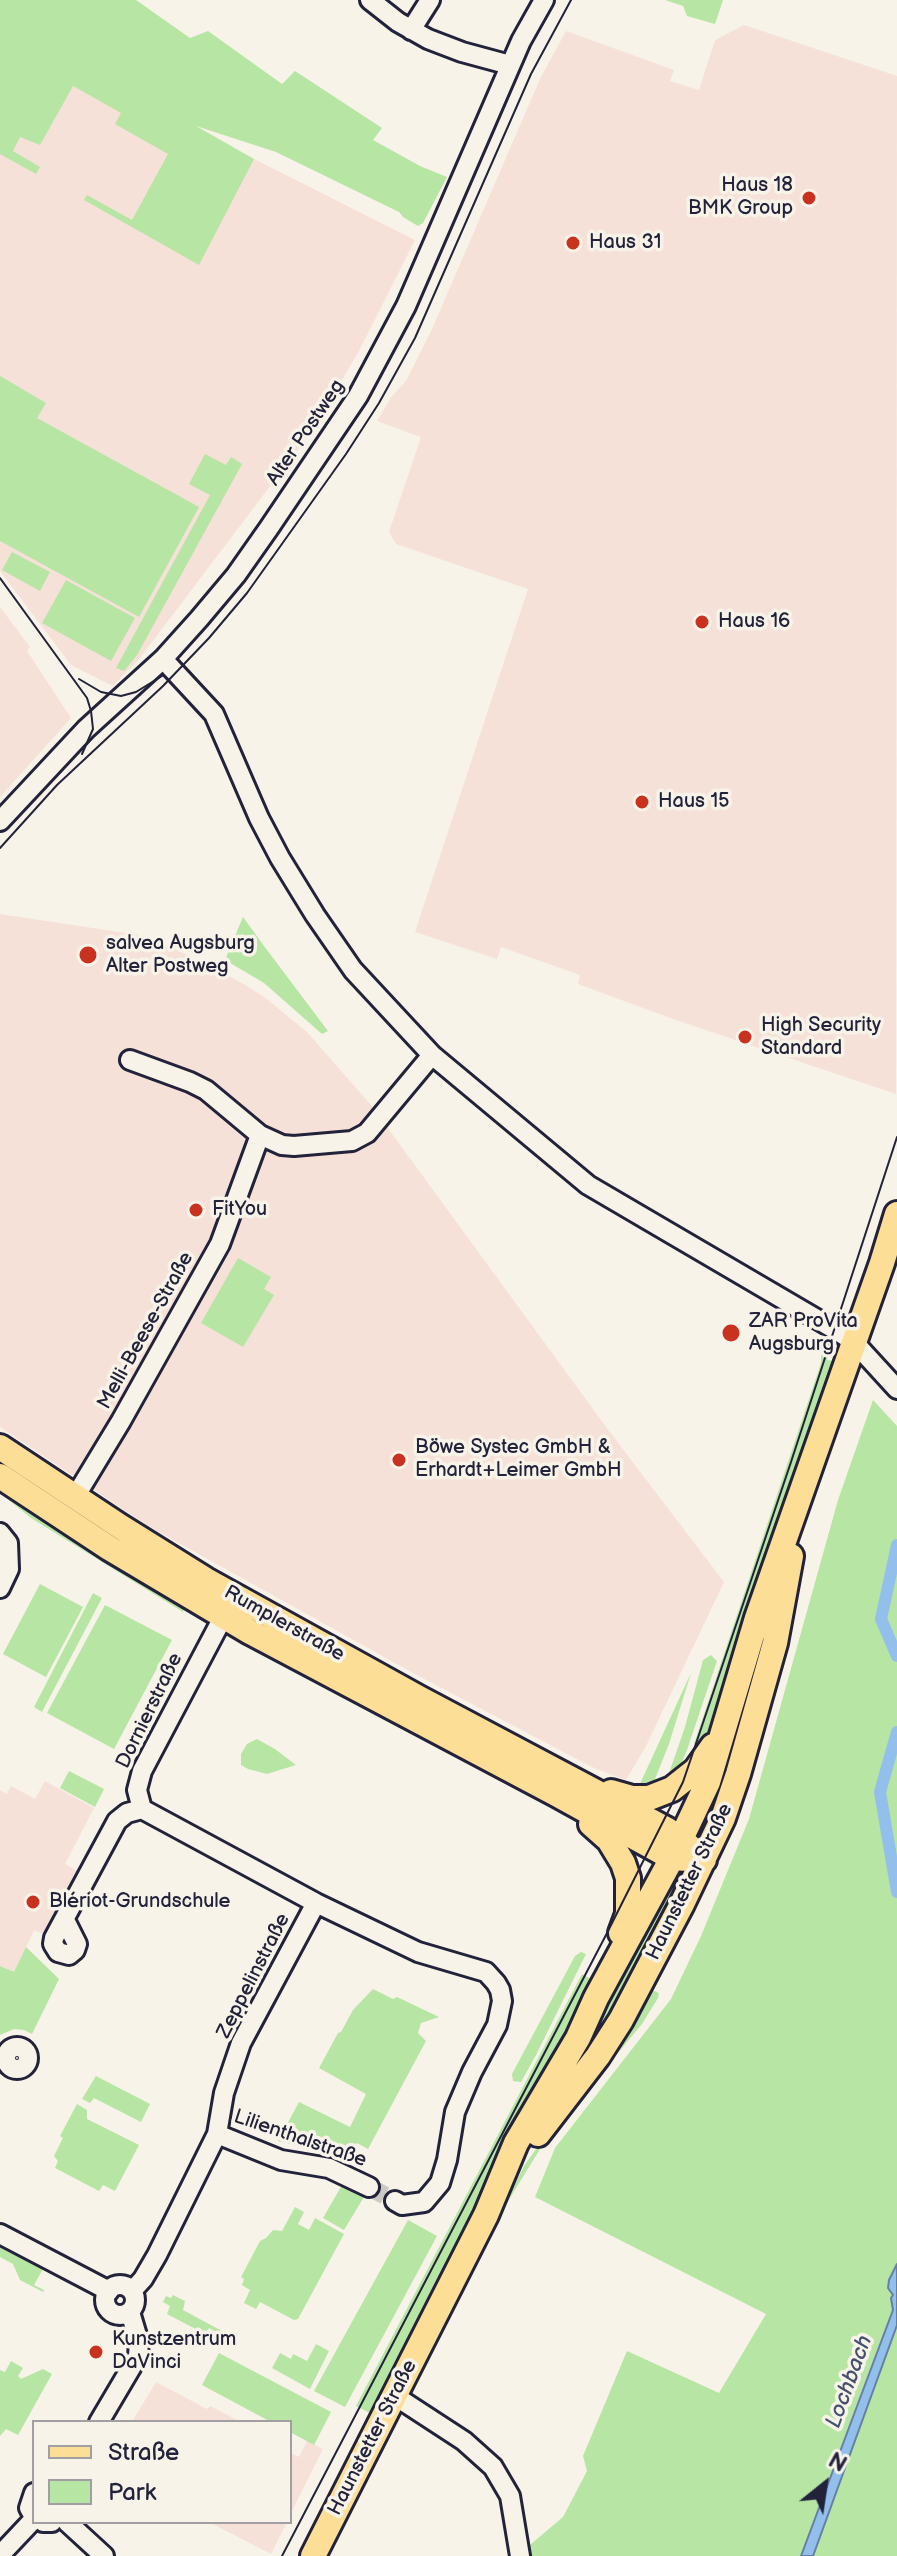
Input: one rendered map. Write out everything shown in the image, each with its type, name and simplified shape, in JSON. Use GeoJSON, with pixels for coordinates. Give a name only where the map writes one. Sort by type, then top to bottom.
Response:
{"type":"FeatureCollection","features":[{"type":"Feature","properties":{"kind":"main road","name":"Haunstetter Straße"},"geometry":{"type":"LineString","coordinates":[[313,2556],[497,2192],[516,2143],[568,2057],[708,1782],[757,1618],[897,1214]]}},
{"type":"Feature","properties":{"kind":"main road","name":"Rumplerstraße"},"geometry":{"type":"LineString","coordinates":[[0,1447],[229,1607],[556,1794],[704,1860]]}},
{"type":"Feature","properties":{"kind":"main road","name":"Rumplerstraße"},"geometry":{"type":"LineString","coordinates":[[0,1476],[109,1548],[419,1698],[579,1782],[676,1849]]}},
{"type":"Feature","properties":{"kind":"main road","name":"Haunstetter Straße"},"geometry":{"type":"LineString","coordinates":[[497,2192],[621,2020],[704,1860],[738,1774],[771,1658],[803,1486]]}},
{"type":"Feature","properties":{"kind":"main road","name":"Rumplerstraße"},"geometry":{"type":"LineString","coordinates":[[579,1782],[632,1798],[649,1798],[683,1782],[696,1770],[724,1732]]}},
{"type":"Feature","properties":{"kind":"main road","name":"Rumplerstraße"},"geometry":{"type":"LineString","coordinates":[[556,1794],[609,1840],[628,1878],[628,1914],[596,1998]]}},
{"type":"Feature","properties":{"kind":"street"},"geometry":{"type":"LineString","coordinates":[[370,0],[411,30],[462,52],[510,65]]}},
{"type":"Feature","properties":{"kind":"street"},"geometry":{"type":"LineString","coordinates":[[411,30],[430,0]]}},
{"type":"Feature","properties":{"kind":"street","name":"Alter Postweg"},"geometry":{"type":"LineString","coordinates":[[0,821],[86,729],[163,659],[236,575],[358,396],[412,294],[510,65],[544,0]]}},
{"type":"Feature","properties":{"kind":"street"},"geometry":{"type":"LineString","coordinates":[[163,659],[214,714],[259,818],[315,915],[353,970],[432,1055],[588,1185],[854,1342],[897,1389]]}},
{"type":"Feature","properties":{"kind":"street"},"geometry":{"type":"LineString","coordinates":[[130,1060],[206,1090],[260,1135],[282,1145],[294,1146],[352,1141],[367,1133],[432,1055]]}},
{"type":"Feature","properties":{"kind":"street","name":"Melli-Beese-Straße"},"geometry":{"type":"LineString","coordinates":[[75,1497],[220,1244],[260,1135]]}},
{"type":"Feature","properties":{"kind":"street"},"geometry":{"type":"LineString","coordinates":[[0,1533],[8,1543],[9,1569],[0,1588]]}},
{"type":"Feature","properties":{"kind":"street","name":"Dornierstraße"},"geometry":{"type":"LineString","coordinates":[[142,1809],[137,1790],[142,1771],[229,1607]]}},
{"type":"Feature","properties":{"kind":"street"},"geometry":{"type":"LineString","coordinates":[[65,1920],[117,1821],[127,1813],[142,1809]]}},
{"type":"Feature","properties":{"kind":"street","name":"Zeppelinstraße"},"geometry":{"type":"LineString","coordinates":[[132,2291],[157,2255],[217,2134],[224,2093],[241,2043],[316,1903],[142,1809]]}},
{"type":"Feature","properties":{"kind":"street"},"geometry":{"type":"LineString","coordinates":[[316,1903],[418,1952],[486,1972],[500,1990],[502,2001],[497,2025],[455,2112],[440,2183],[424,2202],[402,2205],[395,2201]]}},
{"type":"Feature","properties":{"kind":"street","name":"Lilienthalstraße"},"geometry":{"type":"LineString","coordinates":[[217,2134],[281,2160],[329,2168],[369,2187]]}},
{"type":"Feature","properties":{"kind":"street"},"geometry":{"type":"LineString","coordinates":[[0,2234],[109,2291]]}},
{"type":"Feature","properties":{"kind":"street"},"geometry":{"type":"LineString","coordinates":[[100,2420],[138,2356],[139,2342],[130,2312],[135,2302],[132,2291],[120,2285],[109,2291],[106,2303],[110,2311],[117,2315],[130,2312]]}},
{"type":"Feature","properties":{"kind":"street"},"geometry":{"type":"LineString","coordinates":[[395,2396],[464,2441],[493,2467],[510,2496],[519,2555]]}},
{"type":"Feature","properties":{"kind":"street"},"geometry":{"type":"LineString","coordinates":[[0,2555],[32,2520]]}},
{"type":"Feature","properties":{"kind":"street"},"geometry":{"type":"LineString","coordinates":[[69,2524],[104,2556]]}},
{"type":"Feature","properties":{"kind":"shaded area"},"geometry":{"type":"Polygon","coordinates":[[[744,25],[897,76],[896,1094],[578,984],[580,975],[501,947],[497,959],[415,932],[528,589],[396,544],[389,532],[421,437],[377,421],[392,396],[406,381],[432,329],[540,79],[566,31],[674,70],[670,81],[699,90],[715,40],[744,25]]]}},
{"type":"Feature","properties":{"kind":"shaded area"},"geometry":{"type":"Polygon","coordinates":[[[68,61],[415,240],[359,351],[311,432],[140,658],[113,686],[71,665],[0,571],[0,83],[68,61]]]}},
{"type":"Feature","properties":{"kind":"shaded area"},"geometry":{"type":"Polygon","coordinates":[[[0,607],[30,647],[27,651],[71,718],[0,797],[0,607]]]}},
{"type":"Feature","properties":{"kind":"shaded area"},"geometry":{"type":"Polygon","coordinates":[[[0,914],[139,935],[169,946],[263,996],[307,1032],[371,1105],[609,1431],[724,1582],[646,1746],[626,1780],[594,1768],[415,1674],[148,1526],[0,1427],[0,914]]]}},
{"type":"Feature","properties":{"kind":"shaded area","name":"Blériot-Grundschule"},"geometry":{"type":"Polygon","coordinates":[[[45,1781],[94,1808],[65,1864],[81,1873],[48,1936],[34,1930],[14,1973],[0,1966],[0,1790],[7,1794],[11,1786],[35,1799],[45,1781]]]}},
{"type":"Feature","properties":{"kind":"shaded area"},"geometry":{"type":"Polygon","coordinates":[[[156,2382],[207,2409],[210,2406],[237,2420],[133,2420],[156,2382]]]}},
{"type":"Feature","properties":{"kind":"shaded area"},"geometry":{"type":"Polygon","coordinates":[[[307,2441],[323,2449],[292,2511],[292,2454],[299,2457],[307,2441]]]}},
{"type":"Feature","properties":{"kind":"shaded area"},"geometry":{"type":"Polygon","coordinates":[[[213,2524],[286,2524],[271,2554],[213,2524]]]}},
{"type":"Feature","properties":{"kind":"green space"},"geometry":{"type":"Polygon","coordinates":[[[0,0],[136,0],[190,38],[208,31],[282,84],[295,71],[382,128],[373,140],[447,177],[423,223],[418,226],[399,212],[276,152],[196,126],[254,159],[199,265],[84,200],[87,195],[132,220],[168,154],[115,124],[121,113],[73,86],[40,145],[20,137],[13,151],[40,167],[36,174],[0,154],[0,0]]]}},
{"type":"Feature","properties":{"kind":"green space"},"geometry":{"type":"Polygon","coordinates":[[[665,0],[723,0],[715,24],[687,16],[683,6],[665,0]]]}},
{"type":"Feature","properties":{"kind":"green space"},"geometry":{"type":"Polygon","coordinates":[[[0,376],[46,403],[37,418],[199,507],[139,617],[0,541],[0,376]]]}},
{"type":"Feature","properties":{"kind":"green space"},"geometry":{"type":"Polygon","coordinates":[[[205,454],[226,465],[231,457],[242,464],[137,655],[124,671],[116,668],[210,495],[189,484],[205,454]]]}},
{"type":"Feature","properties":{"kind":"green space"},"geometry":{"type":"Polygon","coordinates":[[[12,552],[50,572],[40,591],[2,570],[12,552]]]}},
{"type":"Feature","properties":{"kind":"green space"},"geometry":{"type":"Polygon","coordinates":[[[66,580],[135,618],[111,661],[42,623],[66,580]]]}},
{"type":"Feature","properties":{"kind":"green space"},"geometry":{"type":"Polygon","coordinates":[[[243,917],[328,1031],[322,1034],[264,983],[225,960],[243,917]]]}},
{"type":"Feature","properties":{"kind":"green space"},"geometry":{"type":"Polygon","coordinates":[[[238,1258],[271,1277],[264,1289],[274,1295],[243,1347],[201,1323],[238,1258]]]}},
{"type":"Feature","properties":{"kind":"green space"},"geometry":{"type":"Polygon","coordinates":[[[821,1337],[827,1343],[827,1360],[835,1361],[708,1741],[703,1746],[694,1744],[821,1363],[821,1337]]]}},
{"type":"Feature","properties":{"kind":"green space"},"geometry":{"type":"Polygon","coordinates":[[[873,1400],[897,1426],[897,2556],[813,2556],[864,2416],[856,2412],[801,2556],[517,2556],[563,2517],[587,2471],[583,2456],[627,2351],[719,2393],[766,2314],[535,2197],[555,2148],[671,1999],[701,1936],[749,1819],[838,1500],[873,1400]]]}},
{"type":"Feature","properties":{"kind":"green space"},"geometry":{"type":"Polygon","coordinates":[[[0,1487],[39,1516],[184,1609],[183,1612],[31,1518],[0,1493],[0,1487]]]}},
{"type":"Feature","properties":{"kind":"green space"},"geometry":{"type":"Polygon","coordinates":[[[40,1584],[83,1607],[46,1677],[3,1654],[40,1584]]]}},
{"type":"Feature","properties":{"kind":"green space"},"geometry":{"type":"Polygon","coordinates":[[[93,1593],[102,1598],[42,1712],[34,1707],[93,1593]]]}},
{"type":"Feature","properties":{"kind":"green space"},"geometry":{"type":"Polygon","coordinates":[[[105,1605],[172,1640],[114,1749],[47,1713],[105,1605]]]}},
{"type":"Feature","properties":{"kind":"green space"},"geometry":{"type":"Polygon","coordinates":[[[711,1655],[717,1661],[687,1750],[679,1769],[667,1779],[703,1660],[711,1655]]]}},
{"type":"Feature","properties":{"kind":"green space"},"geometry":{"type":"Polygon","coordinates":[[[691,1673],[653,1784],[639,1786],[691,1673]]]}},
{"type":"Feature","properties":{"kind":"green space"},"geometry":{"type":"Polygon","coordinates":[[[257,1739],[296,1765],[267,1774],[241,1765],[241,1754],[247,1744],[257,1739]]]}},
{"type":"Feature","properties":{"kind":"green space"},"geometry":{"type":"Polygon","coordinates":[[[69,1771],[104,1789],[95,1807],[60,1788],[69,1771]]]}},
{"type":"Feature","properties":{"kind":"green space"},"geometry":{"type":"Polygon","coordinates":[[[675,1872],[681,1875],[680,1884],[600,2039],[562,2083],[675,1872]]]}},
{"type":"Feature","properties":{"kind":"green space"},"geometry":{"type":"Polygon","coordinates":[[[622,1920],[595,1979],[370,2413],[356,2406],[582,1974],[591,1979],[622,1920]]]}},
{"type":"Feature","properties":{"kind":"green space"},"geometry":{"type":"Polygon","coordinates":[[[26,1947],[59,1979],[32,2034],[14,2029],[0,2035],[0,1966],[14,1972],[26,1947]]]}},
{"type":"Feature","properties":{"kind":"green space"},"geometry":{"type":"Polygon","coordinates":[[[581,1952],[586,1954],[536,2055],[521,2082],[513,2081],[512,2074],[575,1956],[581,1952]]]}},
{"type":"Feature","properties":{"kind":"green space"},"geometry":{"type":"Polygon","coordinates":[[[373,1989],[439,2017],[421,2023],[418,2033],[426,2041],[368,2149],[357,2143],[348,2161],[326,2149],[278,2141],[299,2102],[350,2127],[366,2094],[319,2068],[353,2010],[373,1989]]]}},
{"type":"Feature","properties":{"kind":"green space"},"geometry":{"type":"Polygon","coordinates":[[[650,1989],[659,1993],[658,1998],[642,2024],[545,2141],[502,2211],[524,2166],[650,1989]]]}},
{"type":"Feature","properties":{"kind":"green space"},"geometry":{"type":"Polygon","coordinates":[[[96,2076],[150,2104],[141,2122],[94,2098],[90,2103],[82,2099],[96,2076]]]}},
{"type":"Feature","properties":{"kind":"green space"},"geometry":{"type":"Polygon","coordinates":[[[77,2104],[87,2110],[87,2119],[139,2145],[115,2191],[103,2185],[99,2191],[55,2168],[58,2161],[54,2156],[63,2138],[60,2136],[77,2104]]]}},
{"type":"Feature","properties":{"kind":"green space"},"geometry":{"type":"Polygon","coordinates":[[[342,2185],[364,2197],[344,2230],[323,2218],[342,2185]]]}},
{"type":"Feature","properties":{"kind":"green space"},"geometry":{"type":"Polygon","coordinates":[[[295,2207],[304,2212],[298,2224],[309,2230],[315,2218],[344,2234],[298,2319],[294,2320],[260,2302],[256,2309],[244,2303],[250,2290],[242,2285],[244,2279],[241,2277],[260,2241],[273,2230],[282,2231],[295,2207]]]}},
{"type":"Feature","properties":{"kind":"green space"},"geometry":{"type":"Polygon","coordinates":[[[408,2220],[437,2236],[345,2407],[314,2391],[408,2220]]]}},
{"type":"Feature","properties":{"kind":"green space"},"geometry":{"type":"Polygon","coordinates":[[[0,2247],[43,2269],[34,2285],[43,2292],[20,2280],[13,2264],[0,2257],[0,2247]]]}},
{"type":"Feature","properties":{"kind":"green space"},"geometry":{"type":"Polygon","coordinates":[[[173,2295],[185,2301],[183,2310],[222,2331],[220,2334],[209,2328],[205,2334],[167,2314],[170,2306],[163,2302],[166,2296],[171,2298],[173,2295]]]}},
{"type":"Feature","properties":{"kind":"green space"},"geometry":{"type":"Polygon","coordinates":[[[316,2344],[329,2351],[310,2389],[272,2368],[280,2353],[291,2359],[293,2354],[307,2361],[316,2344]]]}},
{"type":"Feature","properties":{"kind":"green space"},"geometry":{"type":"Polygon","coordinates":[[[219,2353],[331,2412],[314,2445],[292,2433],[292,2420],[267,2420],[202,2385],[219,2353]]]}},
{"type":"Feature","properties":{"kind":"green space"},"geometry":{"type":"Polygon","coordinates":[[[11,2361],[23,2368],[18,2376],[21,2379],[43,2369],[52,2374],[18,2435],[6,2429],[0,2436],[0,2370],[5,2372],[11,2361]]]}},
{"type":"Feature","properties":{"kind":"water"},"geometry":{"type":"Polygon","coordinates":[[[897,2264],[897,2325],[813,2556],[801,2556],[893,2310],[893,2295],[888,2288],[897,2264]]]}},
{"type":"Feature","properties":{"kind":"waterway","name":"Lochbach"},"geometry":{"type":"LineString","coordinates":[[897,1545],[881,1619],[897,1656]]}},
{"type":"Feature","properties":{"kind":"waterway","name":"Lochbach"},"geometry":{"type":"LineString","coordinates":[[897,1732],[880,1792],[897,1892]]}},
{"type":"Feature","properties":{"kind":"tunnel"},"geometry":{"type":"LineString","coordinates":[[369,2187],[395,2201]]}},
{"type":"Feature","properties":{"kind":"tram line"},"geometry":{"type":"LineString","coordinates":[[0,848],[57,785],[163,686],[209,638],[247,593],[346,454],[415,338],[531,74],[571,0]]}},
{"type":"Feature","properties":{"kind":"tram line"},"geometry":{"type":"LineString","coordinates":[[0,578],[87,698],[93,729],[82,754]]}},
{"type":"Feature","properties":{"kind":"tram line"},"geometry":{"type":"LineString","coordinates":[[79,679],[101,692],[121,696],[136,692],[162,676]]}},
{"type":"Feature","properties":{"kind":"tram line"},"geometry":{"type":"LineString","coordinates":[[282,2556],[683,1782],[897,1137]]}},
{"type":"Feature","properties":{"kind":"place","name":"Haus 18 BMK Group"},"geometry":{"type":"Point","coordinates":[809,198]}},
{"type":"Feature","properties":{"kind":"place","name":"Haus 31"},"geometry":{"type":"Point","coordinates":[573,243]}},
{"type":"Feature","properties":{"kind":"place","name":"Haus 16"},"geometry":{"type":"Point","coordinates":[702,622]}},
{"type":"Feature","properties":{"kind":"place","name":"Haus 15"},"geometry":{"type":"Point","coordinates":[642,802]}},
{"type":"Feature","properties":{"kind":"place","name":"salvea Augsburg Alter Postweg"},"geometry":{"type":"Point","coordinates":[88,955]}},
{"type":"Feature","properties":{"kind":"place","name":"High Security Standard"},"geometry":{"type":"Point","coordinates":[745,1037]}},
{"type":"Feature","properties":{"kind":"place","name":"FitYou"},"geometry":{"type":"Point","coordinates":[196,1210]}},
{"type":"Feature","properties":{"kind":"place","name":"ZAR ProVita Augsburg"},"geometry":{"type":"Point","coordinates":[731,1333]}},
{"type":"Feature","properties":{"kind":"place","name":"Böwe Systec GmbH & Erhardt+Leimer GmbH"},"geometry":{"type":"Point","coordinates":[399,1460]}},
{"type":"Feature","properties":{"kind":"place","name":"Blériot-Grundschule"},"geometry":{"type":"Point","coordinates":[33,1902]}},
{"type":"Feature","properties":{"kind":"place","name":"Kunstzentrum DaVinci"},"geometry":{"type":"Point","coordinates":[96,2352]}}]}
